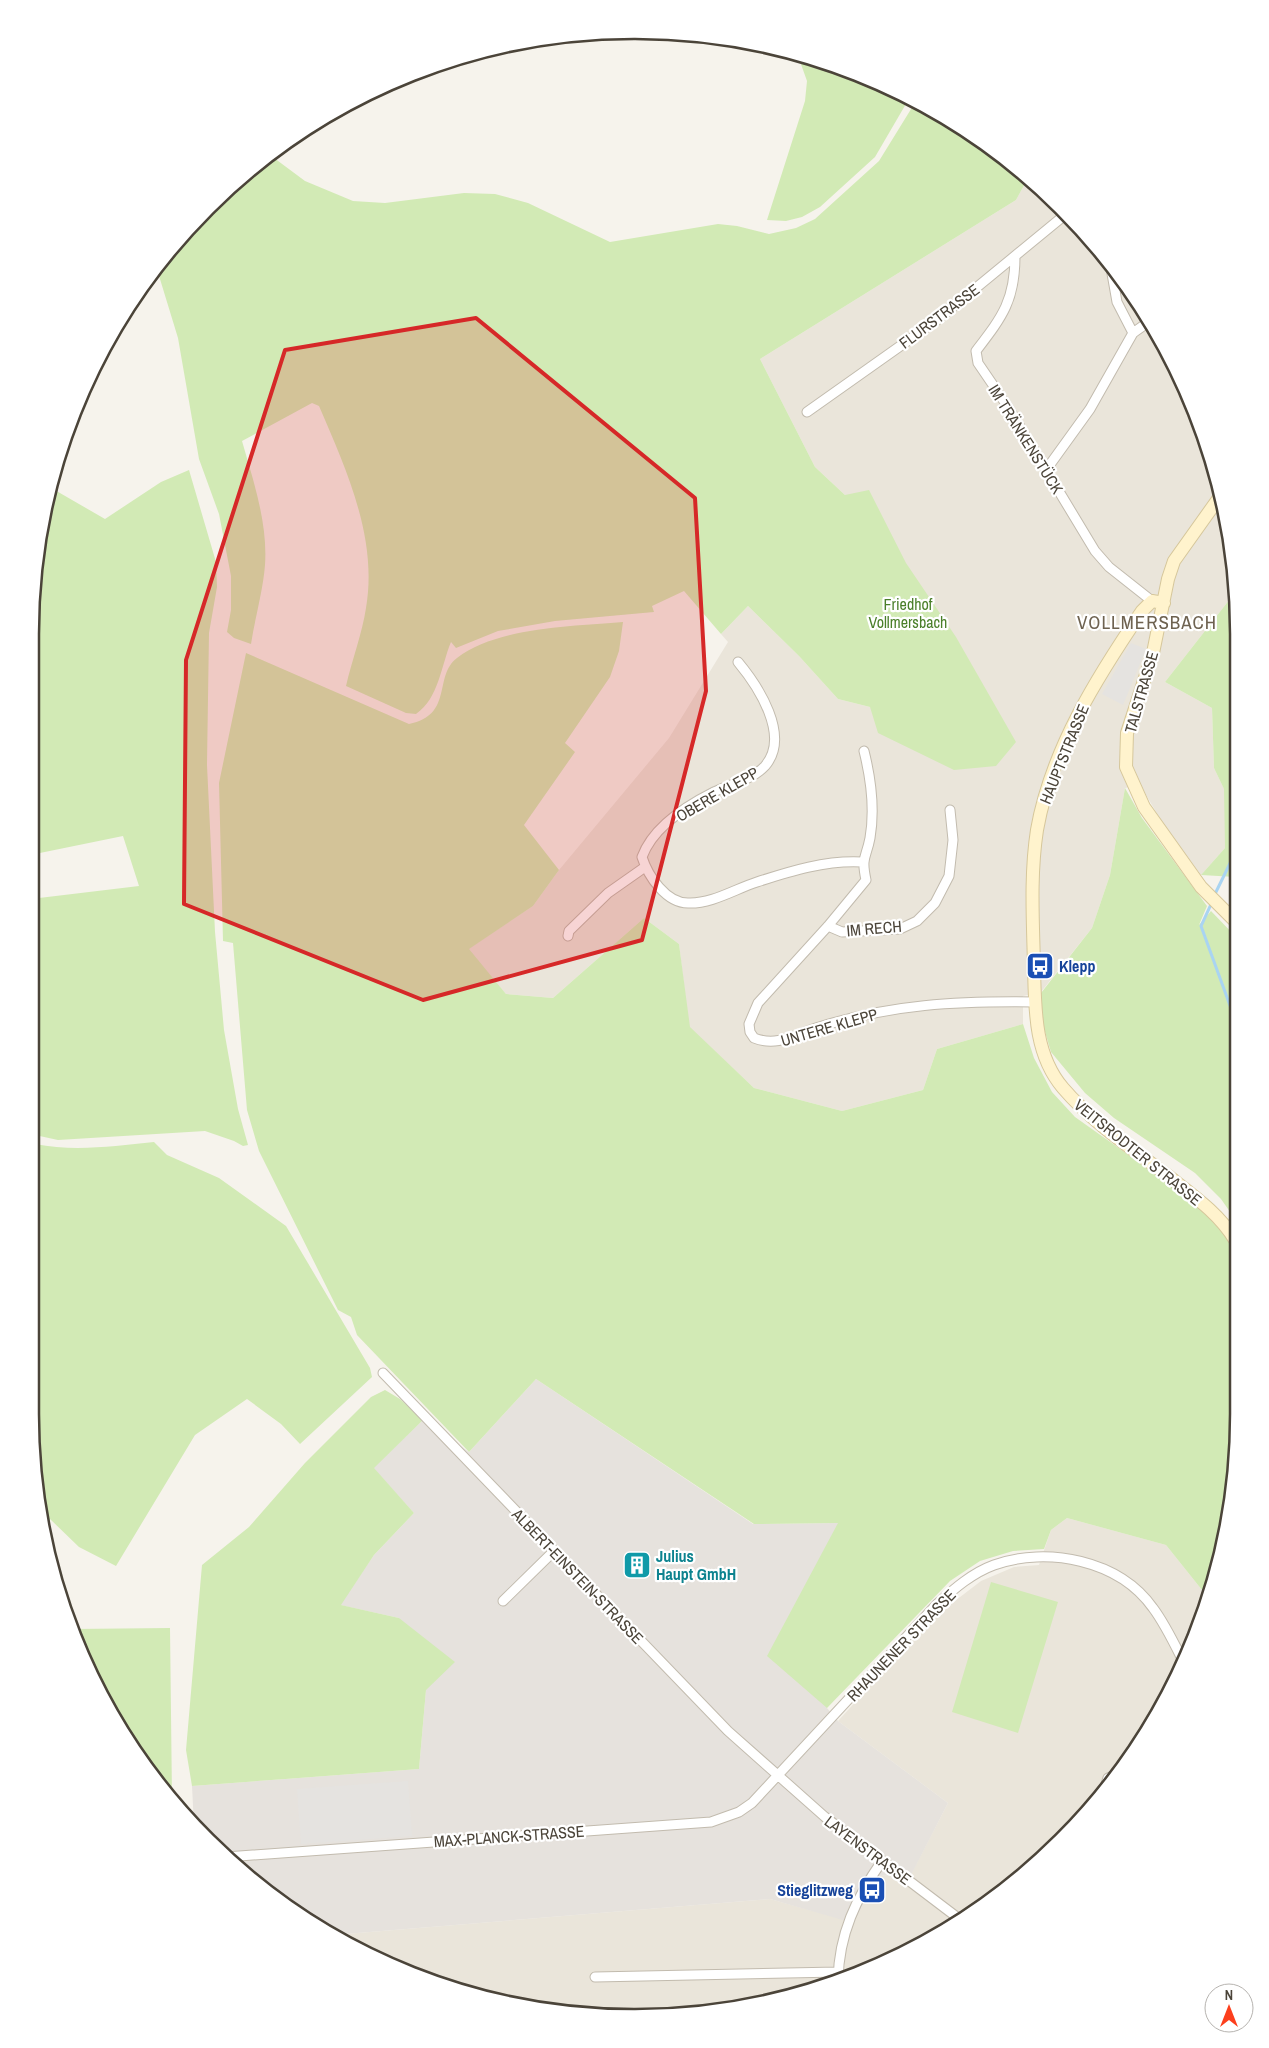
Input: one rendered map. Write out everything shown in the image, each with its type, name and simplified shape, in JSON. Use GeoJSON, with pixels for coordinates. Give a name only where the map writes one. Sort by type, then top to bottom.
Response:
{"type":"FeatureCollection","features":[{"type":"Feature","properties":{"kind":"street","name":"FLURSTRASSE"},"geometry":{"type":"LineString","coordinates":[[807,412],[938,320],[1061,218]]}},
{"type":"Feature","properties":{"kind":"street","name":"IM TRÄNKENSTÜCK"},"geometry":{"type":"LineString","coordinates":[[1015,256],[1015,278],[1006,309],[976,351],[978,363],[1008,407],[1095,551],[1109,567],[1158,602]]}},
{"type":"Feature","properties":{"kind":"street"},"geometry":{"type":"LineString","coordinates":[[1113,281],[1117,302],[1133,333]]}},
{"type":"Feature","properties":{"kind":"street"},"geometry":{"type":"LineString","coordinates":[[1046,470],[1090,409],[1133,333],[1143,326]]}},
{"type":"Feature","properties":{"kind":"street"},"geometry":{"type":"LineString","coordinates":[[1158,602],[1174,561],[1215,503]]}},
{"type":"Feature","properties":{"kind":"street","name":"TALSTRASSE"},"geometry":{"type":"LineString","coordinates":[[1158,602],[1145,682],[1127,733],[1126,767],[1144,807],[1201,888],[1230,917]]}},
{"type":"Feature","properties":{"kind":"street","name":"HAUPTSTRASSE"},"geometry":{"type":"LineString","coordinates":[[1034,1002],[1033,885],[1035,850],[1042,806],[1049,783],[1079,712],[1142,611],[1158,602]]}},
{"type":"Feature","properties":{"kind":"street","name":"OBERE KLEPP"},"geometry":{"type":"LineString","coordinates":[[645,867],[642,857],[646,845],[655,832],[686,808],[714,792],[755,774],[765,766],[770,758],[774,740],[771,714],[757,686],[738,662]]}},
{"type":"Feature","properties":{"kind":"street"},"geometry":{"type":"LineString","coordinates":[[568,936],[569,931],[608,893],[645,867],[666,895],[687,903],[709,900],[758,881],[814,865],[862,862],[870,838],[872,812],[871,778],[864,751]]}},
{"type":"Feature","properties":{"kind":"street","name":"IM RECH"},"geometry":{"type":"LineString","coordinates":[[828,926],[842,932],[900,929],[917,921],[935,903],[949,876],[953,840],[950,810]]}},
{"type":"Feature","properties":{"kind":"street","name":"UNTERE KLEPP"},"geometry":{"type":"LineString","coordinates":[[862,862],[866,880],[828,926],[758,1003],[749,1024],[750,1032],[754,1038],[774,1043],[857,1017],[904,1007],[959,1002],[1034,1002]]}},
{"type":"Feature","properties":{"kind":"street","name":"VEITSRODTER STRASSE"},"geometry":{"type":"LineString","coordinates":[[1034,1002],[1036,1022],[1044,1053],[1061,1085],[1102,1126],[1195,1197],[1230,1232]]}},
{"type":"Feature","properties":{"kind":"street","name":"ALBERT-EINSTEIN-STRASSE"},"geometry":{"type":"LineString","coordinates":[[383,1373],[721,1725],[777,1776]]}},
{"type":"Feature","properties":{"kind":"street"},"geometry":{"type":"LineString","coordinates":[[503,1602],[554,1551]]}},
{"type":"Feature","properties":{"kind":"street","name":"RHAUNENER STRASSE"},"geometry":{"type":"LineString","coordinates":[[777,1776],[937,1604],[964,1581],[992,1566],[1018,1558],[1048,1556],[1079,1560],[1107,1572],[1131,1587],[1152,1607],[1179,1654]]}},
{"type":"Feature","properties":{"kind":"street","name":"MAX-PLANCK-STRASSE"},"geometry":{"type":"LineString","coordinates":[[237,1856],[711,1822],[739,1812],[752,1803],[777,1776]]}},
{"type":"Feature","properties":{"kind":"street","name":"LAYENSTRASSE"},"geometry":{"type":"LineString","coordinates":[[777,1776],[882,1862],[954,1915]]}},
{"type":"Feature","properties":{"kind":"street"},"geometry":{"type":"LineString","coordinates":[[838,1973],[840,1952],[846,1924],[864,1886],[882,1862]]}},
{"type":"Feature","properties":{"kind":"street"},"geometry":{"type":"LineString","coordinates":[[596,1977],[831,1976]]}},
{"type":"Feature","properties":{"kind":"highlighted area"},"geometry":{"type":"Polygon","coordinates":[[[476,318],[695,498],[706,691],[642,940],[423,1000],[184,904],[186,660],[285,350],[476,318]]]}},
{"type":"Feature","properties":{"kind":"shaded area","name":"VOLLMERSBACH"},"geometry":{"type":"Polygon","coordinates":[[[1024,185],[1056,213],[1107,272],[1130,304],[1169,371],[1199,443],[1219,518],[1229,600],[1165,682],[1212,708],[1214,768],[1227,795],[1225,848],[1201,875],[1161,820],[1140,785],[1125,788],[1110,875],[1092,928],[1041,992],[1023,996],[1023,1024],[937,1049],[923,1090],[842,1111],[754,1088],[689,1027],[679,944],[644,918],[553,998],[506,994],[468,949],[533,906],[559,870],[669,738],[728,642],[721,634],[748,606],[799,656],[838,699],[870,707],[996,766],[918,665],[845,495],[815,467],[760,359],[1016,200],[1024,185]]]}},
{"type":"Feature","properties":{"kind":"shaded area"},"geometry":{"type":"Polygon","coordinates":[[[1131,643],[1146,649],[1123,705],[1102,694],[1131,643]]]}},
{"type":"Feature","properties":{"kind":"shaded area"},"geometry":{"type":"Polygon","coordinates":[[[536,1379],[753,1524],[838,1523],[827,1708],[838,1721],[948,1803],[906,1885],[890,1875],[880,1876],[853,1923],[770,1899],[346,1934],[304,1909],[272,1886],[213,1835],[193,1813],[192,1786],[419,1769],[426,1690],[399,1618],[340,1605],[374,1555],[414,1513],[373,1468],[423,1420],[469,1452],[536,1379]]]}},
{"type":"Feature","properties":{"kind":"shaded area"},"geometry":{"type":"Polygon","coordinates":[[[1067,1518],[1166,1545],[1203,1591],[1199,1605],[1169,1677],[1130,1744],[1107,1776],[1056,1835],[1027,1861],[965,1909],[932,1929],[898,1948],[862,1964],[826,1978],[789,1989],[751,1998],[712,2004],[634,2009],[557,2004],[518,1998],[480,1989],[443,1978],[407,1964],[371,1948],[346,1934],[770,1899],[853,1922],[880,1876],[890,1875],[906,1884],[948,1803],[838,1721],[900,1653],[947,1607],[981,1581],[1014,1567],[1039,1565],[1051,1530],[1067,1518]]]}},
{"type":"Feature","properties":{"kind":"shaded area"},"geometry":{"type":"Polygon","coordinates":[[[408,1781],[412,1836],[301,1844],[297,1789],[408,1781]]]}},
{"type":"Feature","properties":{"kind":"shaded area"},"geometry":{"type":"Polygon","coordinates":[[[440,1977],[464,1983],[474,1987],[440,1977]]]}},
{"type":"Feature","properties":{"kind":"green space"},"geometry":{"type":"Polygon","coordinates":[[[800,62],[862,84],[906,104],[875,157],[820,207],[802,217],[786,221],[767,220],[805,101],[807,81],[800,62]]]}},
{"type":"Feature","properties":{"kind":"green space","name":"Friedhof Vollmersbach"},"geometry":{"type":"Polygon","coordinates":[[[912,108],[965,139],[1024,185],[1016,200],[760,359],[815,467],[845,495],[869,490],[906,563],[956,637],[1016,742],[996,766],[954,770],[878,733],[870,707],[838,699],[799,656],[748,606],[721,634],[684,591],[652,606],[654,612],[555,621],[498,631],[456,648],[451,642],[435,691],[424,707],[416,714],[406,713],[346,686],[366,608],[369,582],[368,556],[364,530],[349,479],[319,406],[312,403],[242,441],[262,518],[265,565],[263,585],[251,644],[234,638],[227,632],[231,610],[231,576],[219,514],[199,459],[178,338],[159,276],[213,213],[272,162],[276,159],[305,181],[353,201],[385,203],[464,193],[495,194],[528,203],[610,242],[718,224],[737,226],[769,234],[796,228],[815,219],[879,161],[912,108]]]}},
{"type":"Feature","properties":{"kind":"green space"},"geometry":{"type":"Polygon","coordinates":[[[189,470],[216,562],[217,587],[209,633],[207,765],[215,932],[224,1030],[238,1109],[248,1145],[243,1146],[205,1131],[58,1140],[39,1136],[39,898],[139,886],[123,836],[39,853],[40,596],[50,518],[56,491],[105,519],[161,482],[189,470]]]}},
{"type":"Feature","properties":{"kind":"green space"},"geometry":{"type":"Polygon","coordinates":[[[1229,600],[1230,877],[1201,875],[1225,848],[1224,789],[1214,768],[1212,708],[1165,682],[1229,600]]]}},
{"type":"Feature","properties":{"kind":"green space"},"geometry":{"type":"Polygon","coordinates":[[[623,622],[619,651],[610,677],[565,743],[575,752],[524,825],[559,870],[533,906],[469,949],[506,994],[553,998],[644,918],[679,944],[690,1027],[754,1088],[842,1111],[923,1090],[937,1049],[1023,1024],[1034,1058],[1052,1092],[1075,1117],[1192,1200],[1223,1233],[1230,1244],[1229,1452],[1219,1530],[1203,1591],[1166,1545],[1067,1518],[1051,1530],[1044,1549],[1013,1551],[980,1561],[950,1581],[827,1708],[767,1656],[838,1523],[754,1524],[536,1379],[469,1452],[357,1335],[351,1317],[338,1310],[259,1151],[247,1110],[233,943],[223,941],[219,783],[246,653],[409,724],[423,719],[438,704],[446,675],[450,666],[457,658],[493,640],[514,634],[560,627],[623,622]]]}},
{"type":"Feature","properties":{"kind":"green space"},"geometry":{"type":"Polygon","coordinates":[[[1125,788],[1142,818],[1207,906],[1199,925],[1211,911],[1230,931],[1230,1212],[1221,1199],[1195,1173],[1114,1118],[1085,1093],[1051,1052],[1043,1025],[1041,993],[1092,928],[1110,875],[1125,788]]]}},
{"type":"Feature","properties":{"kind":"green space"},"geometry":{"type":"Polygon","coordinates":[[[154,1142],[167,1155],[219,1178],[286,1226],[370,1368],[372,1377],[300,1444],[281,1424],[247,1399],[195,1435],[116,1566],[79,1547],[50,1519],[49,1524],[40,1452],[39,1414],[39,1145],[65,1148],[154,1142]]]}},
{"type":"Feature","properties":{"kind":"green space"},"geometry":{"type":"Polygon","coordinates":[[[385,1390],[400,1399],[423,1420],[374,1468],[414,1513],[374,1555],[341,1605],[399,1618],[455,1662],[426,1690],[419,1769],[192,1786],[186,1750],[202,1565],[249,1527],[305,1463],[371,1397],[385,1390]]]}},
{"type":"Feature","properties":{"kind":"green space"},"geometry":{"type":"Polygon","coordinates":[[[991,1582],[1058,1602],[1018,1733],[952,1712],[991,1582]]]}},
{"type":"Feature","properties":{"kind":"green space"},"geometry":{"type":"Polygon","coordinates":[[[170,1628],[172,1788],[139,1744],[119,1711],[100,1677],[79,1629],[170,1628]]]}},
{"type":"Feature","properties":{"kind":"waterway","name":"VOLLMERSBACH"},"geometry":{"type":"LineString","coordinates":[[1214,896],[1230,863]]}},
{"type":"Feature","properties":{"kind":"waterway","name":"VOLLMERSBACH"},"geometry":{"type":"LineString","coordinates":[[1212,902],[1201,926],[1230,1006]]}},
{"type":"Feature","properties":{"kind":"place","name":"Klepp"},"geometry":{"type":"Point","coordinates":[1040,966]}},
{"type":"Feature","properties":{"kind":"place","name":"Julius Haupt GmbH"},"geometry":{"type":"Point","coordinates":[637,1565]}},
{"type":"Feature","properties":{"kind":"place","name":"Stieglitzweg"},"geometry":{"type":"Point","coordinates":[872,1890]}},
{"type":"Feature","properties":{"kind":"district","name":"VOLLMERSBACH"},"geometry":{"type":"Point","coordinates":[1147,622]}}]}
